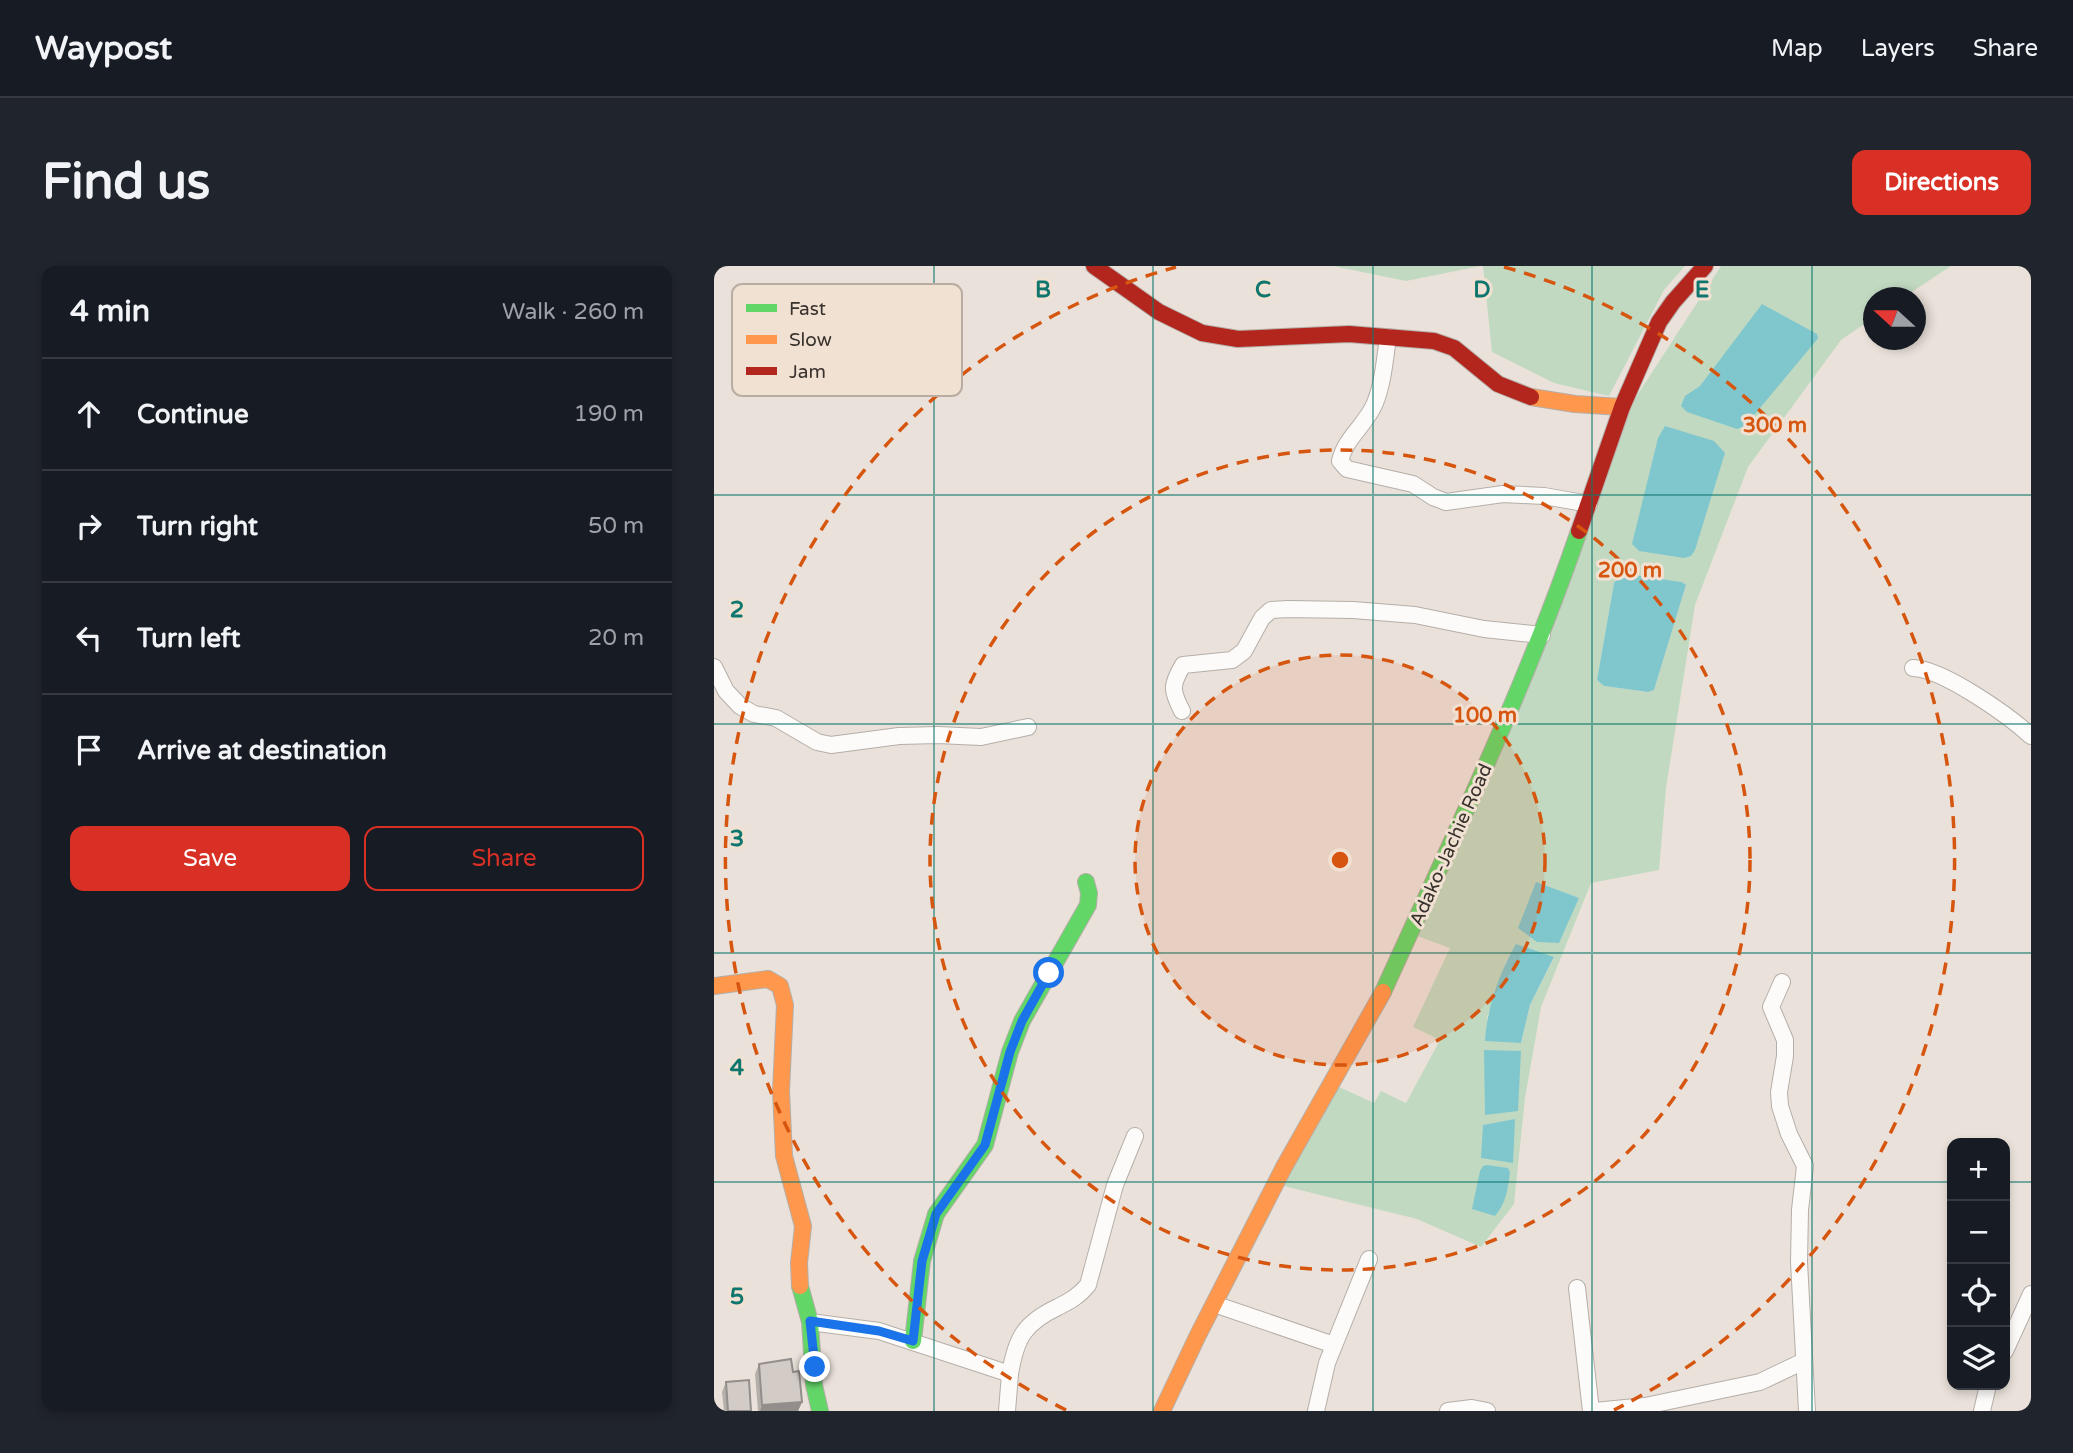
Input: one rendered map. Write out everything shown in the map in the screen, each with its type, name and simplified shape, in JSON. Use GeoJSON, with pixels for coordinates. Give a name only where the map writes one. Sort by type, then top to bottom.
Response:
{"type":"FeatureCollection","features":[{"type":"Feature","properties":{"kind":"street"},"geometry":{"type":"LineString","coordinates":[[1094,266],[1169,318],[1202,332],[1240,341],[1349,334],[1452,346],[1497,384],[1524,396],[1622,407]]}},
{"type":"Feature","properties":{"kind":"street","name":"Adako-Jachie Road"},"geometry":{"type":"LineString","coordinates":[[1162,1411],[1284,1167],[1378,1004],[1488,762],[1542,635],[1622,407],[1660,322],[1673,302],[1705,266]]}},
{"type":"Feature","properties":{"kind":"street"},"geometry":{"type":"LineString","coordinates":[[1388,337],[1374,404],[1362,425],[1343,446],[1340,461],[1347,469],[1413,484],[1446,502],[1503,494],[1544,496],[1589,504]]}},
{"type":"Feature","properties":{"kind":"street"},"geometry":{"type":"LineString","coordinates":[[1182,711],[1175,697],[1173,681],[1183,665],[1232,660],[1244,651],[1262,618],[1271,610],[1288,608],[1382,612],[1428,617],[1484,629],[1542,635]]}},
{"type":"Feature","properties":{"kind":"street"},"geometry":{"type":"LineString","coordinates":[[714,667],[726,691],[740,706],[754,714],[776,718],[817,742],[831,745],[900,736],[982,737],[1028,727]]}},
{"type":"Feature","properties":{"kind":"street"},"geometry":{"type":"LineString","coordinates":[[1913,668],[1926,668],[1948,679],[2011,718],[2031,736]]}},
{"type":"Feature","properties":{"kind":"street"},"geometry":{"type":"LineString","coordinates":[[913,1341],[922,1261],[936,1214],[985,1145],[1010,1052],[1022,1021],[1088,905],[1086,882]]}},
{"type":"Feature","properties":{"kind":"street"},"geometry":{"type":"LineString","coordinates":[[714,986],[768,979],[780,986],[785,1005],[780,1091],[781,1128],[784,1156],[803,1226],[800,1285],[810,1321],[814,1385],[820,1411]]}},
{"type":"Feature","properties":{"kind":"street"},"geometry":{"type":"LineString","coordinates":[[1782,982],[1771,1007],[1785,1040],[1780,1106],[1789,1134],[1805,1166],[1800,1210],[1799,1262],[1807,1411]]}},
{"type":"Feature","properties":{"kind":"street"},"geometry":{"type":"LineString","coordinates":[[1007,1411],[1014,1348],[1027,1326],[1079,1296],[1088,1285],[1115,1185],[1135,1136]]}},
{"type":"Feature","properties":{"kind":"street"},"geometry":{"type":"LineString","coordinates":[[1316,1411],[1327,1363],[1369,1259]]}},
{"type":"Feature","properties":{"kind":"street"},"geometry":{"type":"LineString","coordinates":[[1577,1287],[1593,1411],[1645,1406],[1760,1382],[1804,1361]]}},
{"type":"Feature","properties":{"kind":"street"},"geometry":{"type":"LineString","coordinates":[[2010,1341],[2031,1294]]}},
{"type":"Feature","properties":{"kind":"street"},"geometry":{"type":"LineString","coordinates":[[1214,1304],[1334,1345]]}},
{"type":"Feature","properties":{"kind":"street"},"geometry":{"type":"LineString","coordinates":[[810,1321],[879,1331],[1010,1374]]}},
{"type":"Feature","properties":{"kind":"street"},"geometry":{"type":"LineString","coordinates":[[1987,1390],[1982,1407],[1998,1411]]}},
{"type":"Feature","properties":{"kind":"street"},"geometry":{"type":"LineString","coordinates":[[1448,1411],[1472,1408],[1487,1411]]}},
{"type":"Feature","properties":{"kind":"green space"},"geometry":{"type":"Polygon","coordinates":[[[1333,266],[1481,266],[1406,281],[1333,266]]]}},
{"type":"Feature","properties":{"kind":"green space"},"geometry":{"type":"Polygon","coordinates":[[[1483,266],[1685,266],[1664,290],[1609,396],[1554,383],[1492,352],[1483,266]]]}},
{"type":"Feature","properties":{"kind":"green space"},"geometry":{"type":"Polygon","coordinates":[[[1721,266],[1951,266],[1919,287],[1863,287],[1863,325],[1841,340],[1748,467],[1695,605],[1666,788],[1659,870],[1591,883],[1541,1007],[1525,1098],[1514,1204],[1481,1247],[1417,1219],[1280,1185],[1337,1086],[1374,1103],[1381,1091],[1406,1103],[1440,1040],[1413,1027],[1450,948],[1417,936],[1636,397],[1721,266]],[[1627,574],[1614,583],[1597,680],[1604,686],[1647,692],[1654,690],[1686,585],[1682,582],[1627,574]],[[1554,958],[1507,959],[1487,1018],[1521,1043],[1530,1005],[1554,958]]]}},
{"type":"Feature","properties":{"kind":"water"},"geometry":{"type":"Polygon","coordinates":[[[1762,304],[1817,334],[1818,338],[1745,426],[1737,429],[1687,412],[1681,406],[1685,396],[1700,386],[1762,304]]]}},
{"type":"Feature","properties":{"kind":"water"},"geometry":{"type":"Polygon","coordinates":[[[1665,426],[1714,441],[1725,453],[1695,550],[1691,556],[1684,558],[1639,551],[1632,544],[1658,438],[1665,426]]]}},
{"type":"Feature","properties":{"kind":"water"},"geometry":{"type":"Polygon","coordinates":[[[1621,575],[1682,582],[1686,585],[1654,690],[1648,692],[1604,686],[1597,680],[1614,583],[1621,575]]]}},
{"type":"Feature","properties":{"kind":"water"},"geometry":{"type":"Polygon","coordinates":[[[1536,882],[1579,898],[1559,943],[1537,942],[1518,928],[1536,882]]]}},
{"type":"Feature","properties":{"kind":"water"},"geometry":{"type":"Polygon","coordinates":[[[1516,944],[1554,957],[1530,1005],[1521,1043],[1485,1041],[1495,991],[1516,944]]]}},
{"type":"Feature","properties":{"kind":"water"},"geometry":{"type":"Polygon","coordinates":[[[1484,1050],[1521,1051],[1518,1111],[1485,1115],[1484,1050]]]}},
{"type":"Feature","properties":{"kind":"water"},"geometry":{"type":"Polygon","coordinates":[[[1515,1119],[1513,1163],[1481,1158],[1483,1125],[1515,1119]]]}},
{"type":"Feature","properties":{"kind":"water"},"geometry":{"type":"Polygon","coordinates":[[[1487,1165],[1508,1168],[1510,1172],[1504,1201],[1495,1216],[1472,1209],[1480,1171],[1487,1165]]]}},
{"type":"Feature","properties":{"kind":"building"},"geometry":{"type":"Polygon","coordinates":[[[791,1359],[793,1372],[799,1371],[802,1402],[762,1405],[759,1364],[791,1359]]]}},
{"type":"Feature","properties":{"kind":"building"},"geometry":{"type":"Polygon","coordinates":[[[749,1380],[751,1411],[728,1411],[726,1382],[749,1380]]]}},
{"type":"Feature","properties":{"kind":"traffic: fast"},"geometry":{"type":"LineString","coordinates":[[1383,992],[1511,706],[1579,531]]}},
{"type":"Feature","properties":{"kind":"traffic: fast"},"geometry":{"type":"LineString","coordinates":[[913,1341],[922,1261],[936,1214],[985,1145],[1010,1052],[1022,1021],[1088,905],[1086,882]]}},
{"type":"Feature","properties":{"kind":"traffic: fast"},"geometry":{"type":"LineString","coordinates":[[800,1286],[810,1322],[814,1385],[820,1411]]}},
{"type":"Feature","properties":{"kind":"traffic: slow"},"geometry":{"type":"LineString","coordinates":[[1531,397],[1575,404],[1622,407]]}},
{"type":"Feature","properties":{"kind":"traffic: slow"},"geometry":{"type":"LineString","coordinates":[[714,986],[768,979],[780,986],[785,1005],[781,1091],[784,1156],[803,1226],[799,1263],[800,1286]]}},
{"type":"Feature","properties":{"kind":"traffic: slow"},"geometry":{"type":"LineString","coordinates":[[1162,1411],[1284,1167],[1383,992]]}},
{"type":"Feature","properties":{"kind":"traffic: jam"},"geometry":{"type":"LineString","coordinates":[[1094,266],[1159,312],[1202,333],[1238,339],[1349,334],[1434,341],[1454,348],[1498,384],[1531,397]]}},
{"type":"Feature","properties":{"kind":"traffic: jam"},"geometry":{"type":"LineString","coordinates":[[1579,531],[1622,407],[1659,322],[1705,266]]}},
{"type":"Feature","properties":{"kind":"route"},"geometry":{"type":"LineString","coordinates":[[815,1367],[810,1321],[879,1331],[913,1341],[914,1314],[928,1235],[945,1198],[985,1145],[1010,1052],[1022,1021],[1049,973]]}}]}
